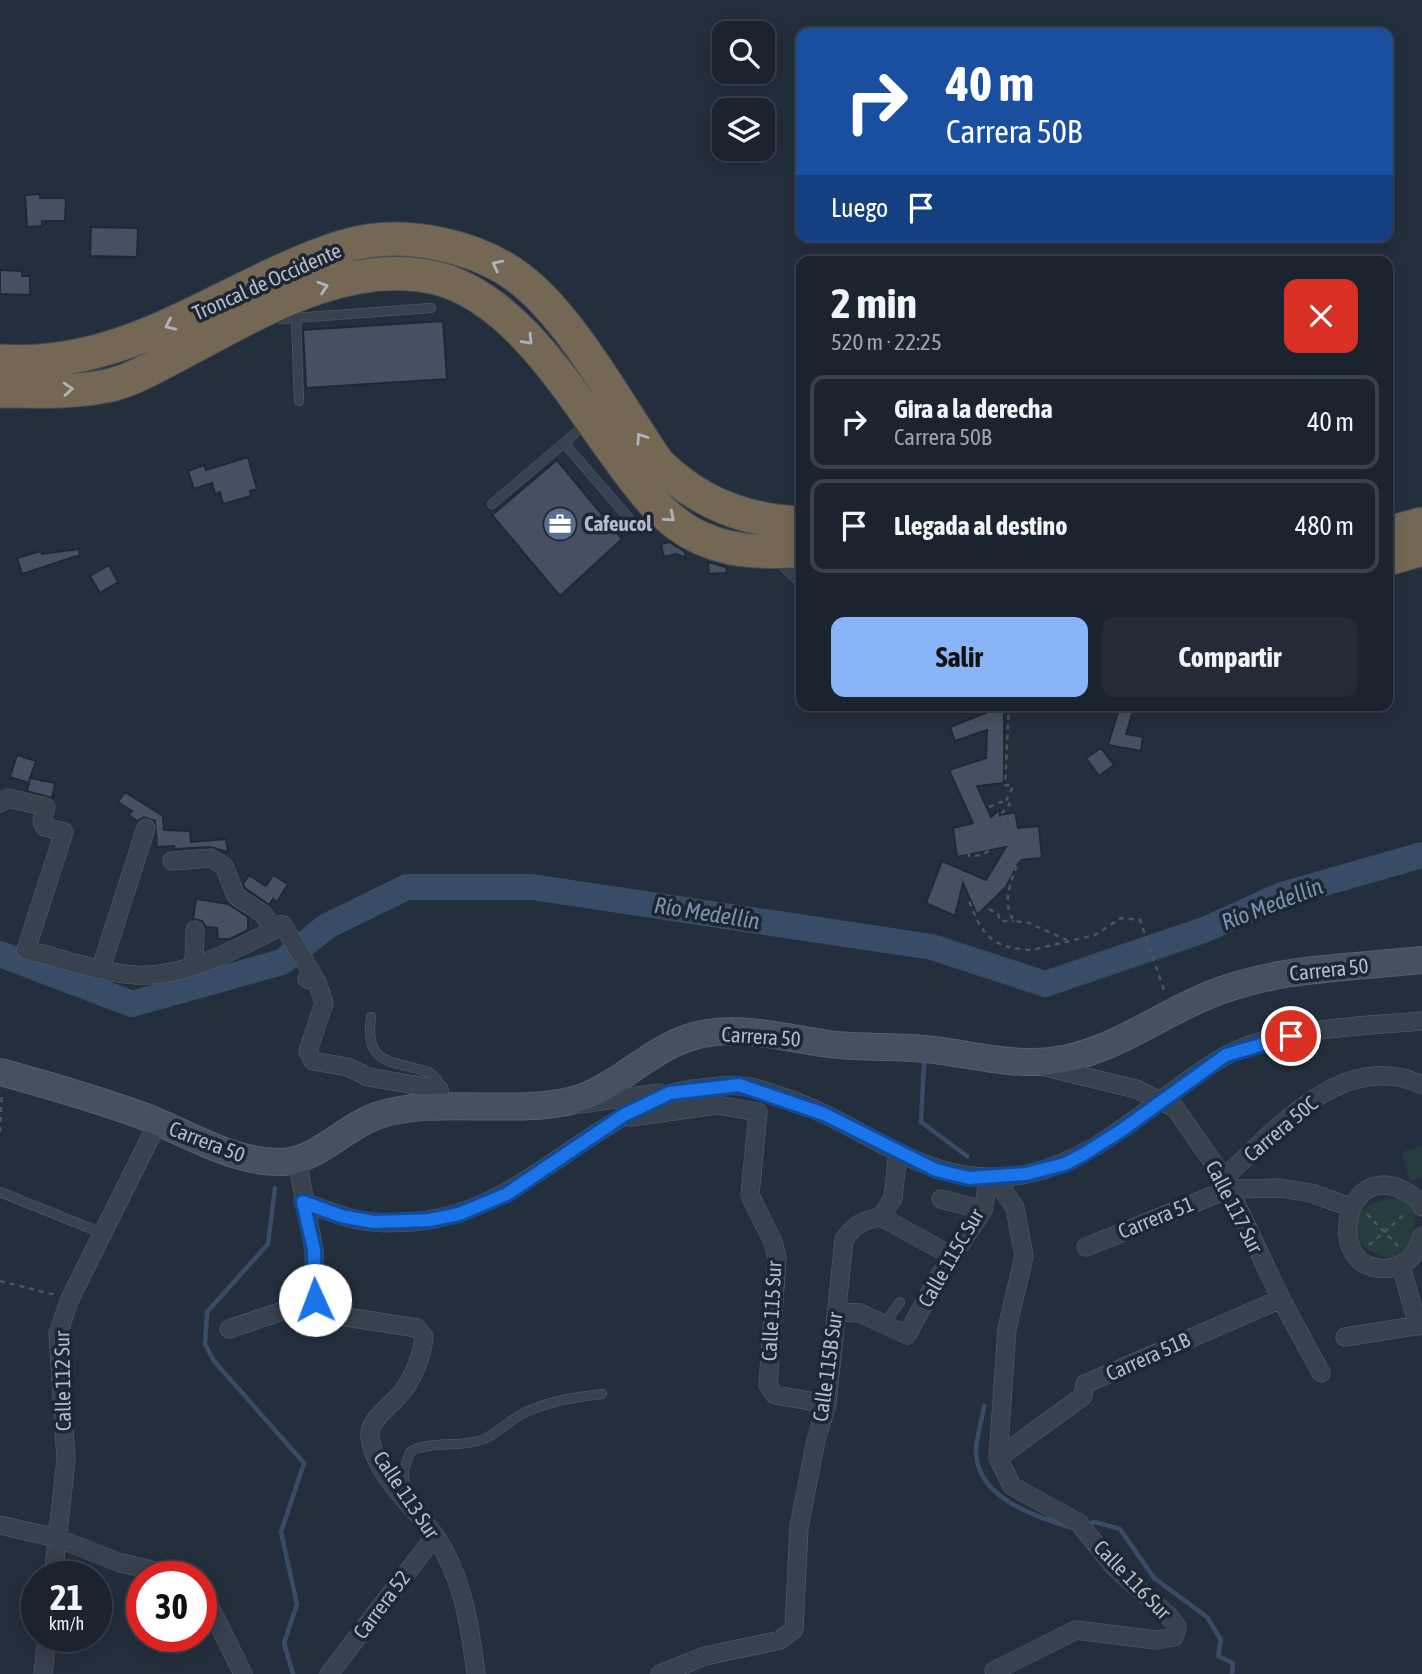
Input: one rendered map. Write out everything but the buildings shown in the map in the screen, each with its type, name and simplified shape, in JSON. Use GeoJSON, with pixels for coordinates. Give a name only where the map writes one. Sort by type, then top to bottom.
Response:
{"type":"FeatureCollection","features":[{"type":"Feature","properties":{"kind":"highway","name":"Troncal de Occidente"},"geometry":{"type":"LineString","coordinates":[[0,361],[57,361],[109,349],[144,337],[342,247],[388,241],[441,245],[468,252],[512,273],[545,302],[658,463],[674,479],[711,503],[744,516],[796,522]]}},
{"type":"Feature","properties":{"kind":"highway","name":"Troncal de Occidente"},"geometry":{"type":"LineString","coordinates":[[0,391],[112,385],[153,368],[275,304],[309,291],[341,281],[372,276],[419,276],[457,286],[491,304],[542,356],[640,488],[687,531],[706,541],[735,549],[790,551]]}},
{"type":"Feature","properties":{"kind":"highway"},"geometry":{"type":"LineString","coordinates":[[1393,532],[1422,524]]}},
{"type":"Feature","properties":{"kind":"highway"},"geometry":{"type":"LineString","coordinates":[[1393,558],[1422,549]]}},
{"type":"Feature","properties":{"kind":"main road","name":"Carrera 50"},"geometry":{"type":"LineString","coordinates":[[2,1072],[92,1098],[158,1122],[236,1156],[260,1161],[297,1160],[380,1114],[440,1099],[559,1103],[595,1093],[671,1044],[729,1031],[841,1045],[927,1049],[1027,1063],[1073,1058],[1210,994],[1244,984],[1318,969],[1422,960]]}},
{"type":"Feature","properties":{"kind":"street"},"geometry":{"type":"LineString","coordinates":[[0,803],[22,793],[46,807],[42,821],[45,828],[64,832],[26,950],[138,975],[162,974],[194,964],[276,924]]}},
{"type":"Feature","properties":{"kind":"street"},"geometry":{"type":"LineString","coordinates":[[101,968],[146,828]]}},
{"type":"Feature","properties":{"kind":"street"},"geometry":{"type":"LineString","coordinates":[[172,861],[211,858],[224,866],[236,896],[276,924],[309,974],[324,1003],[308,1051],[313,1061],[348,1067],[368,1077],[440,1099]]}},
{"type":"Feature","properties":{"kind":"street"},"geometry":{"type":"LineString","coordinates":[[251,925],[276,924]]}},
{"type":"Feature","properties":{"kind":"street"},"geometry":{"type":"LineString","coordinates":[[194,964],[195,930]]}},
{"type":"Feature","properties":{"kind":"street"},"geometry":{"type":"LineString","coordinates":[[559,1103],[592,1105],[647,1093],[746,1086],[824,1114],[936,1170],[969,1178],[992,1178],[1065,1164],[1122,1130],[1226,1055],[1246,1047],[1310,1032],[1422,1021]]}},
{"type":"Feature","properties":{"kind":"street","name":"Calle 117 Sur"},"geometry":{"type":"LineString","coordinates":[[1027,1063],[1136,1089],[1175,1108],[1226,1184],[1280,1299],[1321,1373]]}},
{"type":"Feature","properties":{"kind":"street","name":"Carrera 50C"},"geometry":{"type":"LineString","coordinates":[[1226,1184],[1296,1111],[1344,1082],[1376,1076],[1402,1076],[1422,1084]]}},
{"type":"Feature","properties":{"kind":"street"},"geometry":{"type":"LineString","coordinates":[[303,1202],[341,1216],[374,1222],[430,1220],[459,1214],[507,1194],[624,1115],[670,1093]]}},
{"type":"Feature","properties":{"kind":"street","name":"Calle 115 Sur"},"geometry":{"type":"LineString","coordinates":[[624,1115],[635,1118],[717,1105],[756,1110],[759,1116],[750,1195],[773,1242],[776,1258],[768,1385],[775,1395],[827,1404]]}},
{"type":"Feature","properties":{"kind":"street","name":"Calle 112 Sur"},"geometry":{"type":"LineString","coordinates":[[55,1561],[66,1460],[58,1333],[70,1299],[158,1122]]}},
{"type":"Feature","properties":{"kind":"street"},"geometry":{"type":"LineString","coordinates":[[898,1152],[893,1198],[881,1217],[952,1256]]}},
{"type":"Feature","properties":{"kind":"street"},"geometry":{"type":"LineString","coordinates":[[229,1329],[315,1300],[314,1250],[297,1160]]}},
{"type":"Feature","properties":{"kind":"street"},"geometry":{"type":"LineString","coordinates":[[992,1178],[1015,1208],[1024,1256],[1007,1329],[998,1458]]}},
{"type":"Feature","properties":{"kind":"street","name":"Calle 115C Sur"},"geometry":{"type":"LineString","coordinates":[[883,1325],[907,1335],[952,1256],[983,1210],[992,1178]]}},
{"type":"Feature","properties":{"kind":"street","name":"Carrera 51"},"geometry":{"type":"LineString","coordinates":[[1086,1247],[1226,1184],[1281,1188],[1311,1194],[1356,1209]]}},
{"type":"Feature","properties":{"kind":"street"},"geometry":{"type":"LineString","coordinates":[[1420,1204],[1405,1189],[1384,1184],[1364,1191],[1356,1209],[1345,1223],[1347,1240],[1355,1254],[1369,1265],[1385,1269],[1417,1252],[1422,1236]]}},
{"type":"Feature","properties":{"kind":"street"},"geometry":{"type":"LineString","coordinates":[[941,1199],[983,1210]]}},
{"type":"Feature","properties":{"kind":"street","name":"Calle 115B Sur"},"geometry":{"type":"LineString","coordinates":[[660,1674],[705,1656],[779,1640],[794,1629],[799,1527],[816,1440],[827,1404],[844,1240],[850,1230],[865,1220],[881,1217]]}},
{"type":"Feature","properties":{"kind":"street"},"geometry":{"type":"LineString","coordinates":[[1345,1337],[1420,1326],[1403,1260]]}},
{"type":"Feature","properties":{"kind":"street","name":"Carrera 51B"},"geometry":{"type":"LineString","coordinates":[[998,1458],[1083,1396],[1085,1384],[1280,1299]]}},
{"type":"Feature","properties":{"kind":"street","name":"Calle 113 Sur"},"geometry":{"type":"LineString","coordinates":[[315,1300],[327,1314],[417,1328],[424,1337],[422,1354],[404,1390],[371,1428],[370,1438],[379,1462],[405,1500],[435,1536],[456,1574],[471,1632],[476,1674]]}},
{"type":"Feature","properties":{"kind":"street"},"geometry":{"type":"LineString","coordinates":[[837,1312],[860,1313],[883,1325]]}},
{"type":"Feature","properties":{"kind":"street","name":"Calle 116 Sur"},"geometry":{"type":"LineString","coordinates":[[994,1671],[1076,1630],[1156,1640],[1174,1637],[1177,1627],[1168,1615],[1115,1568],[1079,1523],[1012,1486],[998,1458]]}},
{"type":"Feature","properties":{"kind":"street"},"geometry":{"type":"LineString","coordinates":[[0,1525],[57,1538],[126,1564]]}},
{"type":"Feature","properties":{"kind":"street","name":"Carrera 52"},"geometry":{"type":"LineString","coordinates":[[329,1674],[435,1536]]}},
{"type":"Feature","properties":{"kind":"street"},"geometry":{"type":"LineString","coordinates":[[217,1621],[243,1674]]}},
{"type":"Feature","properties":{"kind":"street"},"geometry":{"type":"LineString","coordinates":[[43,1674],[45,1652]]}},
{"type":"Feature","properties":{"kind":"lane"},"geometry":{"type":"LineString","coordinates":[[281,318],[431,308]]}},
{"type":"Feature","properties":{"kind":"lane"},"geometry":{"type":"LineString","coordinates":[[296,317],[299,401]]}},
{"type":"Feature","properties":{"kind":"lane"},"geometry":{"type":"LineString","coordinates":[[492,504],[590,420]]}},
{"type":"Feature","properties":{"kind":"lane"},"geometry":{"type":"LineString","coordinates":[[564,443],[633,523]]}},
{"type":"Feature","properties":{"kind":"lane"},"geometry":{"type":"LineString","coordinates":[[790,551],[784,567],[796,578]]}},
{"type":"Feature","properties":{"kind":"lane"},"geometry":{"type":"LineString","coordinates":[[371,1017],[370,1047],[378,1056],[430,1073],[437,1079],[440,1099]]}},
{"type":"Feature","properties":{"kind":"lane"},"geometry":{"type":"LineString","coordinates":[[0,1192],[102,1233]]}},
{"type":"Feature","properties":{"kind":"lane"},"geometry":{"type":"LineString","coordinates":[[883,1325],[900,1302]]}},
{"type":"Feature","properties":{"kind":"lane"},"geometry":{"type":"LineString","coordinates":[[405,1500],[404,1470],[410,1452],[418,1447],[454,1447],[482,1441],[522,1413],[558,1400],[602,1394]]}},
{"type":"Feature","properties":{"kind":"path"},"geometry":{"type":"LineString","coordinates":[[989,807],[1006,801],[1013,786],[1005,785],[1009,711]]}},
{"type":"Feature","properties":{"kind":"path"},"geometry":{"type":"LineString","coordinates":[[1006,801],[1010,804],[1002,813],[1006,836]]}},
{"type":"Feature","properties":{"kind":"path"},"geometry":{"type":"LineString","coordinates":[[969,852],[969,856],[983,855],[1006,836]]}},
{"type":"Feature","properties":{"kind":"path"},"geometry":{"type":"LineString","coordinates":[[1006,836],[1019,839],[1023,848],[1010,880],[1009,904],[1014,921]]}},
{"type":"Feature","properties":{"kind":"path"},"geometry":{"type":"LineString","coordinates":[[974,893],[969,901],[978,926],[997,944],[1032,950],[1095,934],[1121,918],[1140,920],[1166,996]]}},
{"type":"Feature","properties":{"kind":"path"},"geometry":{"type":"LineString","coordinates":[[989,909],[998,914],[1000,921],[1028,923],[1068,940]]}},
{"type":"Feature","properties":{"kind":"path"},"geometry":{"type":"LineString","coordinates":[[0,1132],[2,1072]]}},
{"type":"Feature","properties":{"kind":"path"},"geometry":{"type":"LineString","coordinates":[[1364,1250],[1385,1230],[1420,1204]]}},
{"type":"Feature","properties":{"kind":"path"},"geometry":{"type":"LineString","coordinates":[[1356,1209],[1385,1230],[1403,1260]]}},
{"type":"Feature","properties":{"kind":"path"},"geometry":{"type":"LineString","coordinates":[[0,1281],[70,1299]]}},
{"type":"Feature","properties":{"kind":"green space"},"geometry":{"type":"Polygon","coordinates":[[[1422,1146],[1422,1178],[1410,1181],[1402,1152],[1422,1146]]]}},
{"type":"Feature","properties":{"kind":"green space"},"geometry":{"type":"Polygon","coordinates":[[[1403,1198],[1414,1205],[1415,1228],[1407,1248],[1398,1260],[1379,1255],[1365,1247],[1357,1237],[1355,1226],[1358,1216],[1367,1207],[1382,1200],[1403,1198]]]}},
{"type":"Feature","properties":{"kind":"waterway","name":"Río Medellín"},"geometry":{"type":"LineString","coordinates":[[0,954],[132,1004],[282,962],[327,926],[407,887],[532,887],[932,947],[1045,984],[1204,930],[1282,895],[1422,855]]}},
{"type":"Feature","properties":{"kind":"waterway"},"geometry":{"type":"LineString","coordinates":[[924,1063],[921,1122],[967,1156]]}},
{"type":"Feature","properties":{"kind":"waterway"},"geometry":{"type":"LineString","coordinates":[[275,1188],[268,1244],[207,1312],[205,1344],[214,1361],[304,1463],[281,1532],[297,1604],[284,1643],[293,1674]]}},
{"type":"Feature","properties":{"kind":"waterway"},"geometry":{"type":"LineString","coordinates":[[984,1406],[976,1449],[978,1466],[985,1480],[995,1492],[1023,1510],[1069,1527]]}},
{"type":"Feature","properties":{"kind":"waterway"},"geometry":{"type":"LineString","coordinates":[[1085,1525],[1095,1522],[1120,1529],[1154,1578],[1207,1617],[1221,1640],[1218,1656],[1233,1663],[1232,1674]]}},
{"type":"Feature","properties":{"kind":"place","name":"Cafeucol"},"geometry":{"type":"Point","coordinates":[560,524]}},
{"type":"Feature","properties":{"kind":"route"},"geometry":{"type":"LineString","coordinates":[[315,1300],[314,1250],[303,1202],[341,1216],[374,1222],[430,1220],[471,1211],[507,1194],[580,1143],[629,1113],[670,1093],[695,1088],[746,1086],[803,1104],[936,1170],[969,1178],[1009,1177],[1065,1164],[1122,1130],[1226,1055],[1291,1036]]}}]}
